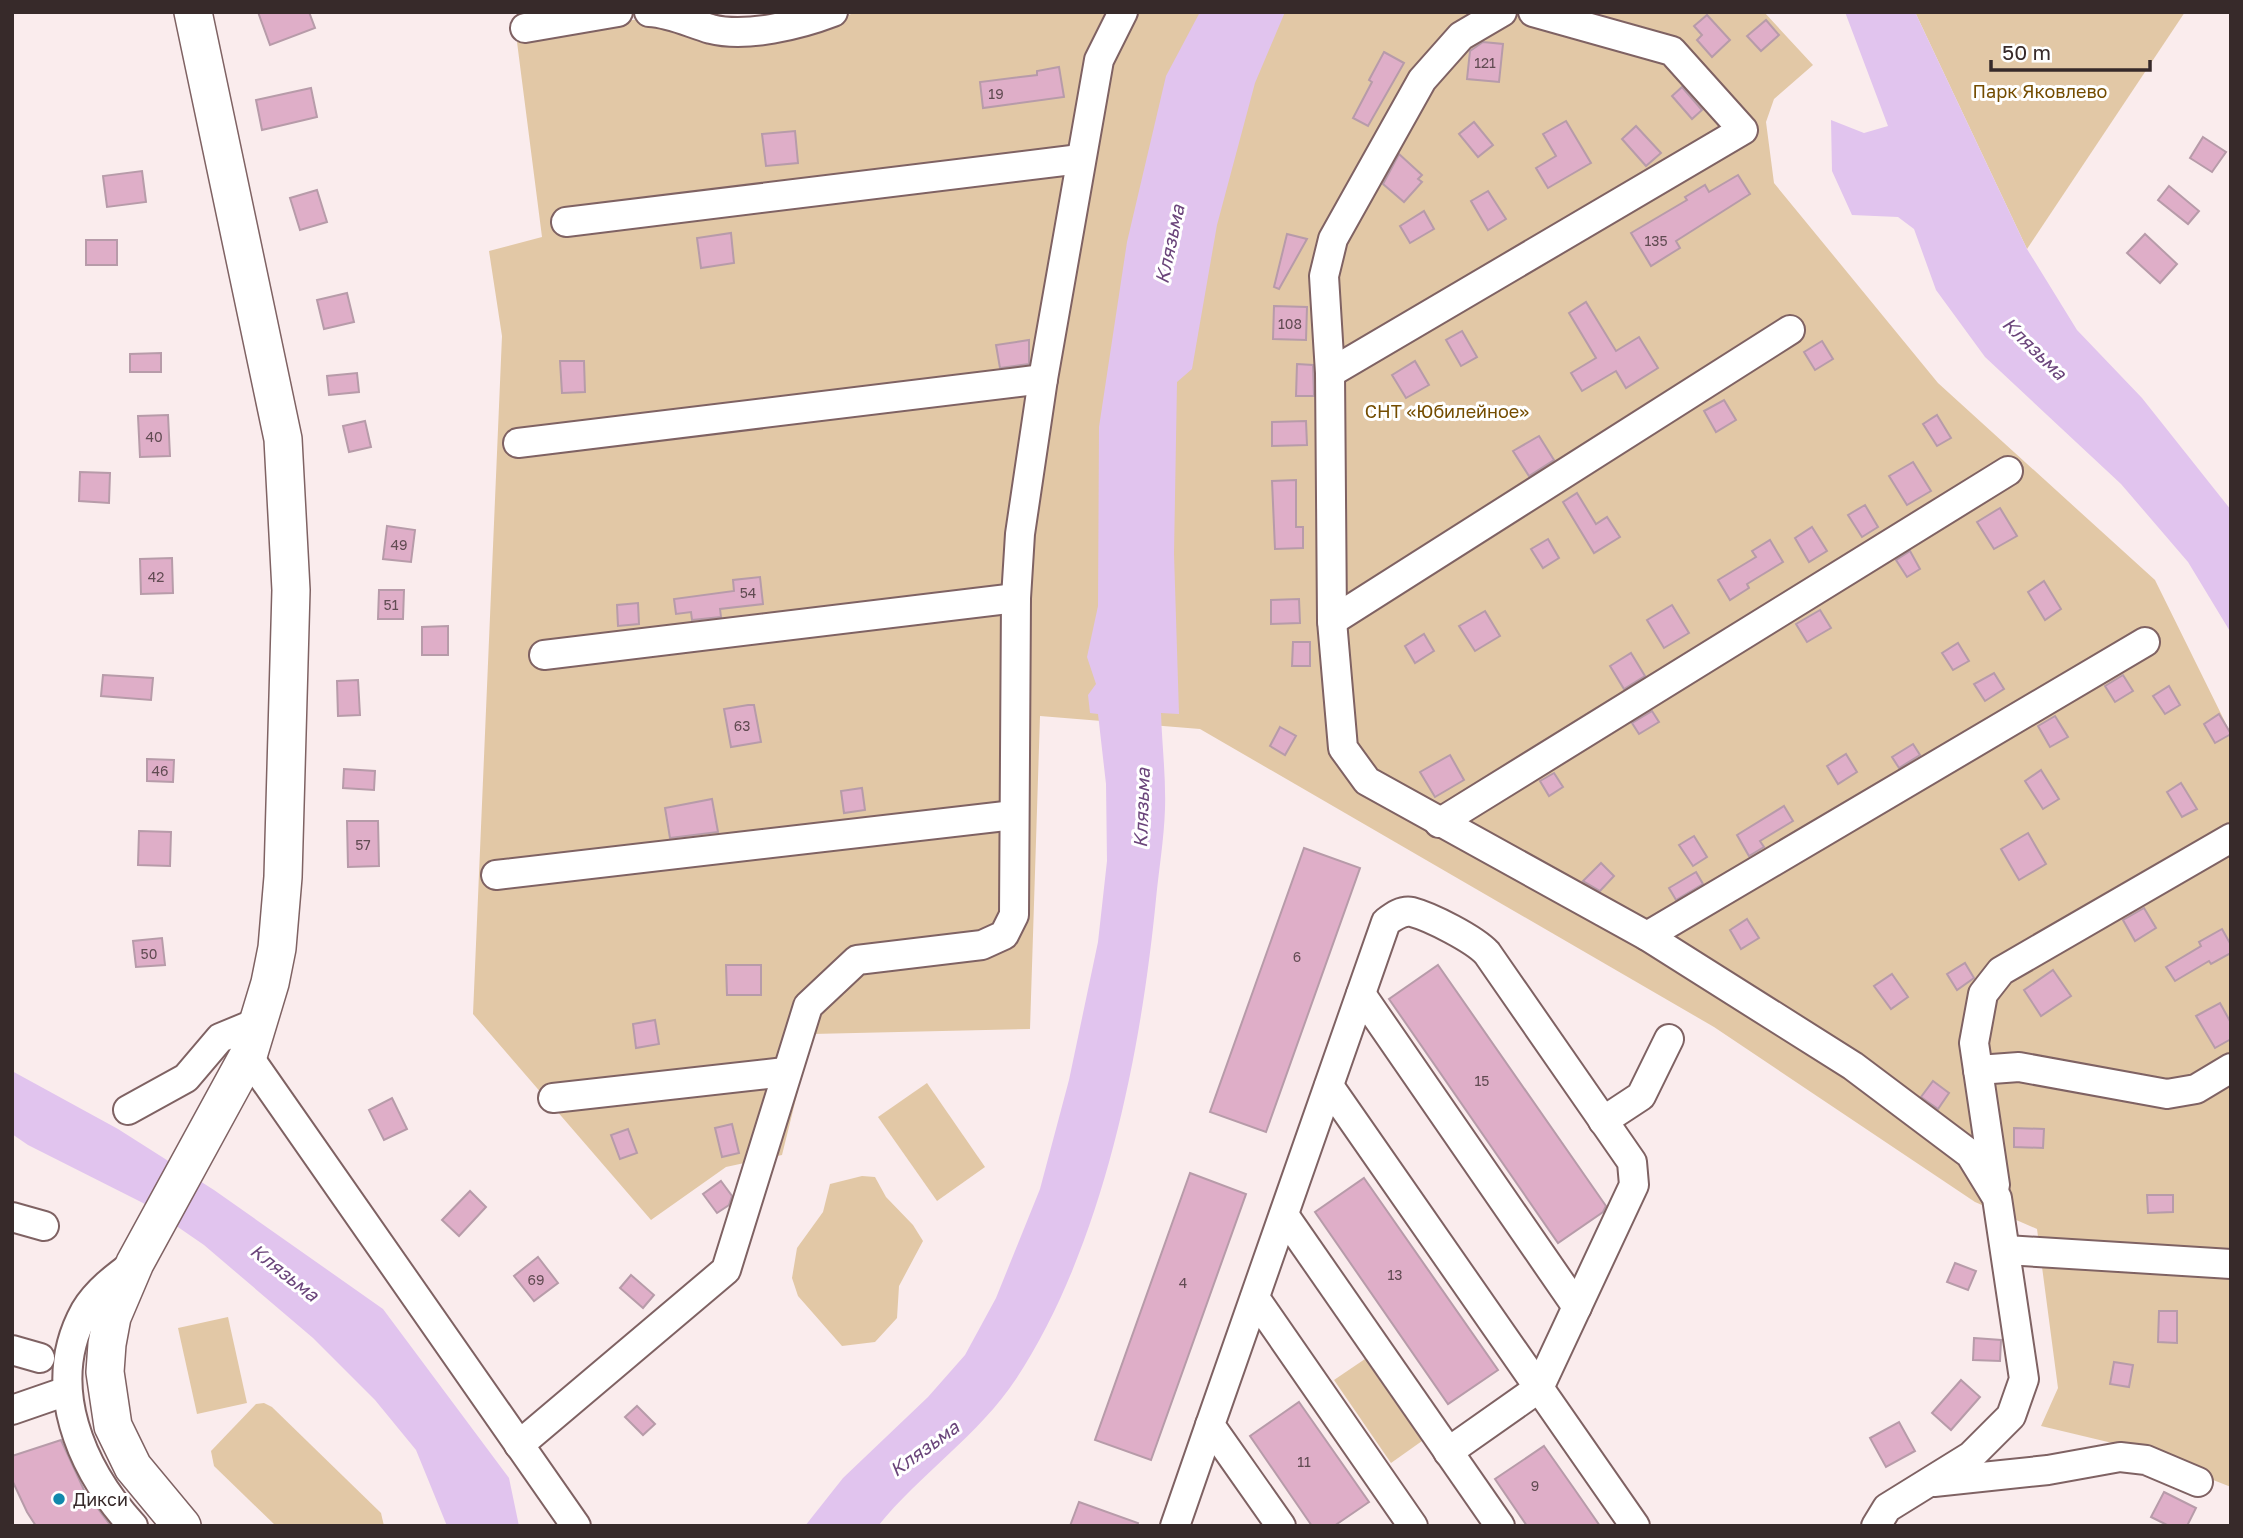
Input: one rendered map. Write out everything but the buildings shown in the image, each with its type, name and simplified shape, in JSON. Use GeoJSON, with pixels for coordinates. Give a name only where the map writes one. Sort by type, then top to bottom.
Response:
{"type":"FeatureCollection","features":[{"type":"Feature","properties":{"kind":"main road"},"geometry":{"type":"LineString","coordinates":[[182,1526],[133,1467],[113,1426],[105,1372],[112,1317],[137,1259],[214,1122],[248,1056],[261,1021],[277,948],[286,815],[291,590],[283,439],[194,12]]}},
{"type":"Feature","properties":{"kind":"street"},"geometry":{"type":"LineString","coordinates":[[525,28],[618,12]]}},
{"type":"Feature","properties":{"kind":"street"},"geometry":{"type":"LineString","coordinates":[[649,12],[663,13],[713,30],[747,33],[833,12]]}},
{"type":"Feature","properties":{"kind":"street"},"geometry":{"type":"LineString","coordinates":[[519,1445],[726,1270],[785,1072],[808,1006],[857,960],[982,945],[1004,935],[1014,915],[1016,598],[1020,534],[1043,379],[1099,60],[1123,12]]}},
{"type":"Feature","properties":{"kind":"street"},"geometry":{"type":"LineString","coordinates":[[1502,12],[1461,36],[1422,80],[1333,239],[1324,276],[1331,373],[1332,621],[1343,748],[1367,781],[1647,936],[1853,1066],[1970,1154],[1997,1198]]}},
{"type":"Feature","properties":{"kind":"street"},"geometry":{"type":"LineString","coordinates":[[1331,373],[1743,131],[1672,51],[1533,12]]}},
{"type":"Feature","properties":{"kind":"street"},"geometry":{"type":"LineString","coordinates":[[566,222],[1080,159]]}},
{"type":"Feature","properties":{"kind":"street"},"geometry":{"type":"LineString","coordinates":[[1332,621],[1790,330]]}},
{"type":"Feature","properties":{"kind":"street"},"geometry":{"type":"LineString","coordinates":[[518,443],[1043,379]]}},
{"type":"Feature","properties":{"kind":"street"},"geometry":{"type":"LineString","coordinates":[[1439,823],[2008,471]]}},
{"type":"Feature","properties":{"kind":"street"},"geometry":{"type":"LineString","coordinates":[[544,655],[1016,598]]}},
{"type":"Feature","properties":{"kind":"street"},"geometry":{"type":"LineString","coordinates":[[1647,936],[2145,642]]}},
{"type":"Feature","properties":{"kind":"street"},"geometry":{"type":"LineString","coordinates":[[496,875],[1014,815]]}},
{"type":"Feature","properties":{"kind":"street"},"geometry":{"type":"LineString","coordinates":[[1876,1526],[1887,1508],[1971,1456],[2011,1416],[2024,1379],[1974,1044],[1983,994],[2001,971],[2231,838]]}},
{"type":"Feature","properties":{"kind":"street"},"geometry":{"type":"LineString","coordinates":[[1175,1526],[1386,922],[1395,914],[1410,912],[1472,941],[1487,954],[1632,1162],[1634,1185],[1539,1388],[1448,1452]]}},
{"type":"Feature","properties":{"kind":"street"},"geometry":{"type":"LineString","coordinates":[[1361,994],[1577,1307]]}},
{"type":"Feature","properties":{"kind":"street"},"geometry":{"type":"LineString","coordinates":[[128,1110],[186,1078],[220,1038],[261,1021]]}},
{"type":"Feature","properties":{"kind":"street"},"geometry":{"type":"LineString","coordinates":[[1604,1121],[1641,1096],[1670,1039]]}},
{"type":"Feature","properties":{"kind":"street"},"geometry":{"type":"LineString","coordinates":[[248,1056],[576,1526]]}},
{"type":"Feature","properties":{"kind":"street"},"geometry":{"type":"LineString","coordinates":[[1978,1070],[2019,1067],[2166,1094],[2196,1088],[2231,1068]]}},
{"type":"Feature","properties":{"kind":"street"},"geometry":{"type":"LineString","coordinates":[[554,1098],[785,1072]]}},
{"type":"Feature","properties":{"kind":"street"},"geometry":{"type":"LineString","coordinates":[[1329,1086],[1634,1526]]}},
{"type":"Feature","properties":{"kind":"street"},"geometry":{"type":"LineString","coordinates":[[1284,1215],[1500,1526]]}},
{"type":"Feature","properties":{"kind":"street"},"geometry":{"type":"LineString","coordinates":[[12,1217],[44,1226]]}},
{"type":"Feature","properties":{"kind":"street"},"geometry":{"type":"LineString","coordinates":[[2006,1250],[2231,1264]]}},
{"type":"Feature","properties":{"kind":"street"},"geometry":{"type":"LineString","coordinates":[[133,1526],[108,1499],[88,1462],[73,1421],[67,1391],[74,1342],[85,1311],[108,1283],[137,1259]]}},
{"type":"Feature","properties":{"kind":"street"},"geometry":{"type":"LineString","coordinates":[[1255,1298],[1413,1526]]}},
{"type":"Feature","properties":{"kind":"street"},"geometry":{"type":"LineString","coordinates":[[12,1350],[40,1358]]}},
{"type":"Feature","properties":{"kind":"street"},"geometry":{"type":"LineString","coordinates":[[12,1410],[67,1391]]}},
{"type":"Feature","properties":{"kind":"street"},"geometry":{"type":"LineString","coordinates":[[1210,1425],[1280,1526]]}},
{"type":"Feature","properties":{"kind":"street"},"geometry":{"type":"LineString","coordinates":[[1927,1483],[2048,1470],[2120,1457],[2146,1460],[2198,1482]]}},
{"type":"Feature","properties":{"kind":"green space","name":"СНТ «Юбилейное»"},"geometry":{"type":"Polygon","coordinates":[[[856,12],[1764,12],[1813,65],[1774,99],[1766,122],[1774,183],[1938,383],[2155,580],[2231,734],[2231,1487],[2129,1447],[2041,1426],[2058,1388],[2037,1229],[1975,1202],[1714,1027],[1200,729],[1040,716],[1030,1029],[812,1034],[782,1155],[726,1167],[651,1220],[473,1014],[502,336],[489,251],[542,237],[517,42],[583,25],[643,19],[824,25],[856,12]]]}},
{"type":"Feature","properties":{"kind":"green space","name":"Парк Яковлево"},"geometry":{"type":"Polygon","coordinates":[[[1915,12],[2185,12],[2027,249],[1915,12]]]}},
{"type":"Feature","properties":{"kind":"green space"},"geometry":{"type":"Polygon","coordinates":[[[927,1083],[985,1167],[937,1201],[878,1117],[927,1083]]]}},
{"type":"Feature","properties":{"kind":"green space"},"geometry":{"type":"Polygon","coordinates":[[[862,1176],[875,1177],[886,1197],[913,1225],[923,1241],[899,1286],[897,1318],[875,1342],[842,1346],[798,1296],[792,1278],[797,1248],[823,1212],[830,1184],[862,1176]]]}},
{"type":"Feature","properties":{"kind":"green space"},"geometry":{"type":"Polygon","coordinates":[[[228,1317],[247,1403],[197,1414],[178,1328],[228,1317]]]}},
{"type":"Feature","properties":{"kind":"green space"},"geometry":{"type":"Polygon","coordinates":[[[1365,1359],[1422,1441],[1391,1463],[1334,1380],[1365,1359]]]}},
{"type":"Feature","properties":{"kind":"green space"},"geometry":{"type":"Polygon","coordinates":[[[264,1403],[272,1407],[381,1513],[384,1526],[276,1526],[214,1466],[211,1451],[256,1404],[264,1403]]]}},
{"type":"Feature","properties":{"kind":"water","name":"Клязьма"},"geometry":{"type":"Polygon","coordinates":[[[1200,12],[1285,12],[1255,83],[1217,225],[1192,369],[1177,382],[1174,554],[1179,714],[1161,713],[1165,797],[1163,843],[1140,1021],[1113,1148],[1095,1210],[1072,1270],[1046,1327],[1016,1379],[1001,1399],[878,1526],[805,1526],[843,1478],[928,1397],[965,1355],[996,1298],[1040,1189],[1069,1080],[1098,942],[1107,861],[1106,784],[1098,714],[1090,713],[1088,695],[1096,684],[1087,657],[1098,606],[1099,427],[1127,242],[1166,76],[1200,12]]]}},
{"type":"Feature","properties":{"kind":"water","name":"Клязьма"},"geometry":{"type":"Polygon","coordinates":[[[1845,12],[1915,12],[2027,249],[2077,330],[2142,398],[2231,510],[2231,633],[2188,562],[2121,484],[1985,357],[1936,290],[1914,229],[1898,217],[1852,215],[1832,171],[1831,120],[1864,133],[1888,126],[1845,12]]]}},
{"type":"Feature","properties":{"kind":"water","name":"Клязьма"},"geometry":{"type":"Polygon","coordinates":[[[12,1071],[118,1129],[214,1190],[383,1309],[509,1478],[519,1526],[447,1526],[416,1450],[375,1400],[313,1338],[204,1245],[143,1203],[28,1145],[12,1134],[12,1071]]]}},
{"type":"Feature","properties":{"kind":"place","name":"Дикси"},"geometry":{"type":"Point","coordinates":[59,1499]}}]}
